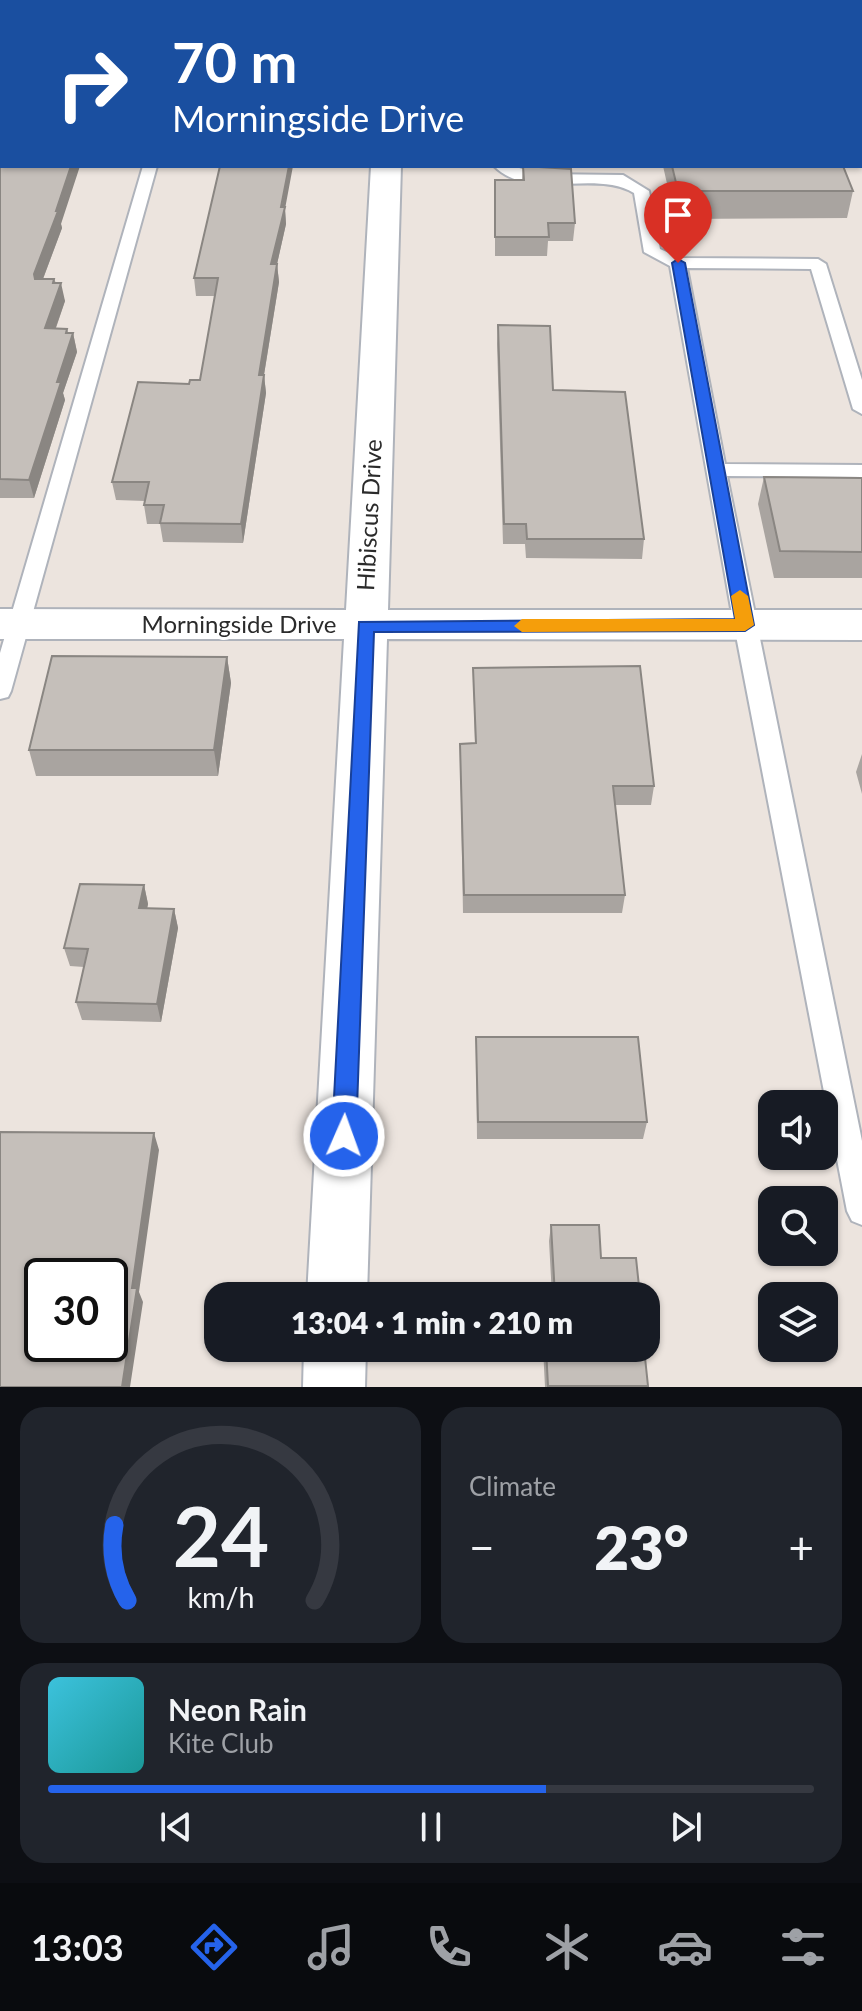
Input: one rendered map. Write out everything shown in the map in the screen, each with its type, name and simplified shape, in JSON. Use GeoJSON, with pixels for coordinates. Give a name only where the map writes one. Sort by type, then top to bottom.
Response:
{"type":"FeatureCollection","features":[{"type":"Feature","properties":{"kind":"street","name":"Hibiscus Drive"},"geometry":{"type":"LineString","coordinates":[[338,1282],[386,168]]}},
{"type":"Feature","properties":{"kind":"street","name":"Morningside Drive"},"geometry":{"type":"LineString","coordinates":[[9,624],[862,625]]}},
{"type":"Feature","properties":{"kind":"street"},"geometry":{"type":"LineString","coordinates":[[334,1387],[335,1362]]}},
{"type":"Feature","properties":{"kind":"lane"},"geometry":{"type":"LineString","coordinates":[[0,691],[9,624],[149,168]]}},
{"type":"Feature","properties":{"kind":"lane"},"geometry":{"type":"LineString","coordinates":[[503,168],[526,176],[623,180],[632,184],[641,191],[652,252],[678,263],[818,264],[862,409]]}},
{"type":"Feature","properties":{"kind":"lane"},"geometry":{"type":"LineString","coordinates":[[678,263],[745,625],[862,1211]]}},
{"type":"Feature","properties":{"kind":"lane"},"geometry":{"type":"LineString","coordinates":[[716,470],[862,471]]}},
{"type":"Feature","properties":{"kind":"building"},"geometry":{"type":"Polygon","coordinates":[[[0,168],[70,168],[34,274],[35,279],[54,279],[53,283],[61,283],[45,328],[67,329],[66,333],[73,333],[57,382],[61,382],[29,480],[0,479],[0,168]]]}},
{"type":"Feature","properties":{"kind":"building"},"geometry":{"type":"Polygon","coordinates":[[[220,168],[289,168],[281,207],[285,207],[271,264],[277,264],[259,375],[264,375],[241,524],[160,523],[164,505],[144,505],[149,482],[112,482],[138,382],[189,384],[190,380],[200,380],[218,278],[194,278],[220,168]]]}},
{"type":"Feature","properties":{"kind":"building"},"geometry":{"type":"Polygon","coordinates":[[[523,168],[571,169],[575,223],[548,223],[549,237],[495,237],[495,180],[524,180],[523,168]]]}},
{"type":"Feature","properties":{"kind":"building"},"geometry":{"type":"Polygon","coordinates":[[[672,168],[844,168],[853,191],[678,191],[672,168]]]}},
{"type":"Feature","properties":{"kind":"building"},"geometry":{"type":"Polygon","coordinates":[[[498,325],[550,326],[553,390],[625,392],[644,539],[527,539],[526,524],[504,524],[498,325]]]}},
{"type":"Feature","properties":{"kind":"building"},"geometry":{"type":"Polygon","coordinates":[[[764,477],[862,478],[862,552],[780,551],[764,477]]]}},
{"type":"Feature","properties":{"kind":"building"},"geometry":{"type":"Polygon","coordinates":[[[52,656],[227,657],[214,750],[29,750],[52,656]]]}},
{"type":"Feature","properties":{"kind":"building"},"geometry":{"type":"Polygon","coordinates":[[[640,666],[654,786],[613,786],[625,895],[464,895],[460,744],[476,743],[473,668],[640,666]]]}},
{"type":"Feature","properties":{"kind":"building"},"geometry":{"type":"Polygon","coordinates":[[[80,884],[144,885],[139,908],[174,909],[157,1004],[76,1002],[88,949],[64,948],[80,884]]]}},
{"type":"Feature","properties":{"kind":"building"},"geometry":{"type":"Polygon","coordinates":[[[476,1037],[638,1037],[647,1122],[478,1122],[476,1037]]]}},
{"type":"Feature","properties":{"kind":"building"},"geometry":{"type":"Polygon","coordinates":[[[0,1132],[154,1133],[132,1288],[137,1288],[128,1347],[128,1258],[24,1258],[24,1362],[126,1362],[122,1387],[0,1387],[0,1132]]]}},
{"type":"Feature","properties":{"kind":"building"},"geometry":{"type":"Polygon","coordinates":[[[551,1225],[599,1225],[601,1258],[636,1258],[639,1282],[554,1282],[551,1225]]]}},
{"type":"Feature","properties":{"kind":"building"},"geometry":{"type":"Polygon","coordinates":[[[547,1362],[645,1362],[648,1386],[548,1386],[547,1362]]]}},
{"type":"Feature","properties":{"kind":"slow traffic"},"geometry":{"type":"LineString","coordinates":[[522,626],[745,625],[740,596]]}},
{"type":"Feature","properties":{"kind":"route"},"geometry":{"type":"LineString","coordinates":[[344,1136],[365,626],[745,625],[678,263]]}}]}
